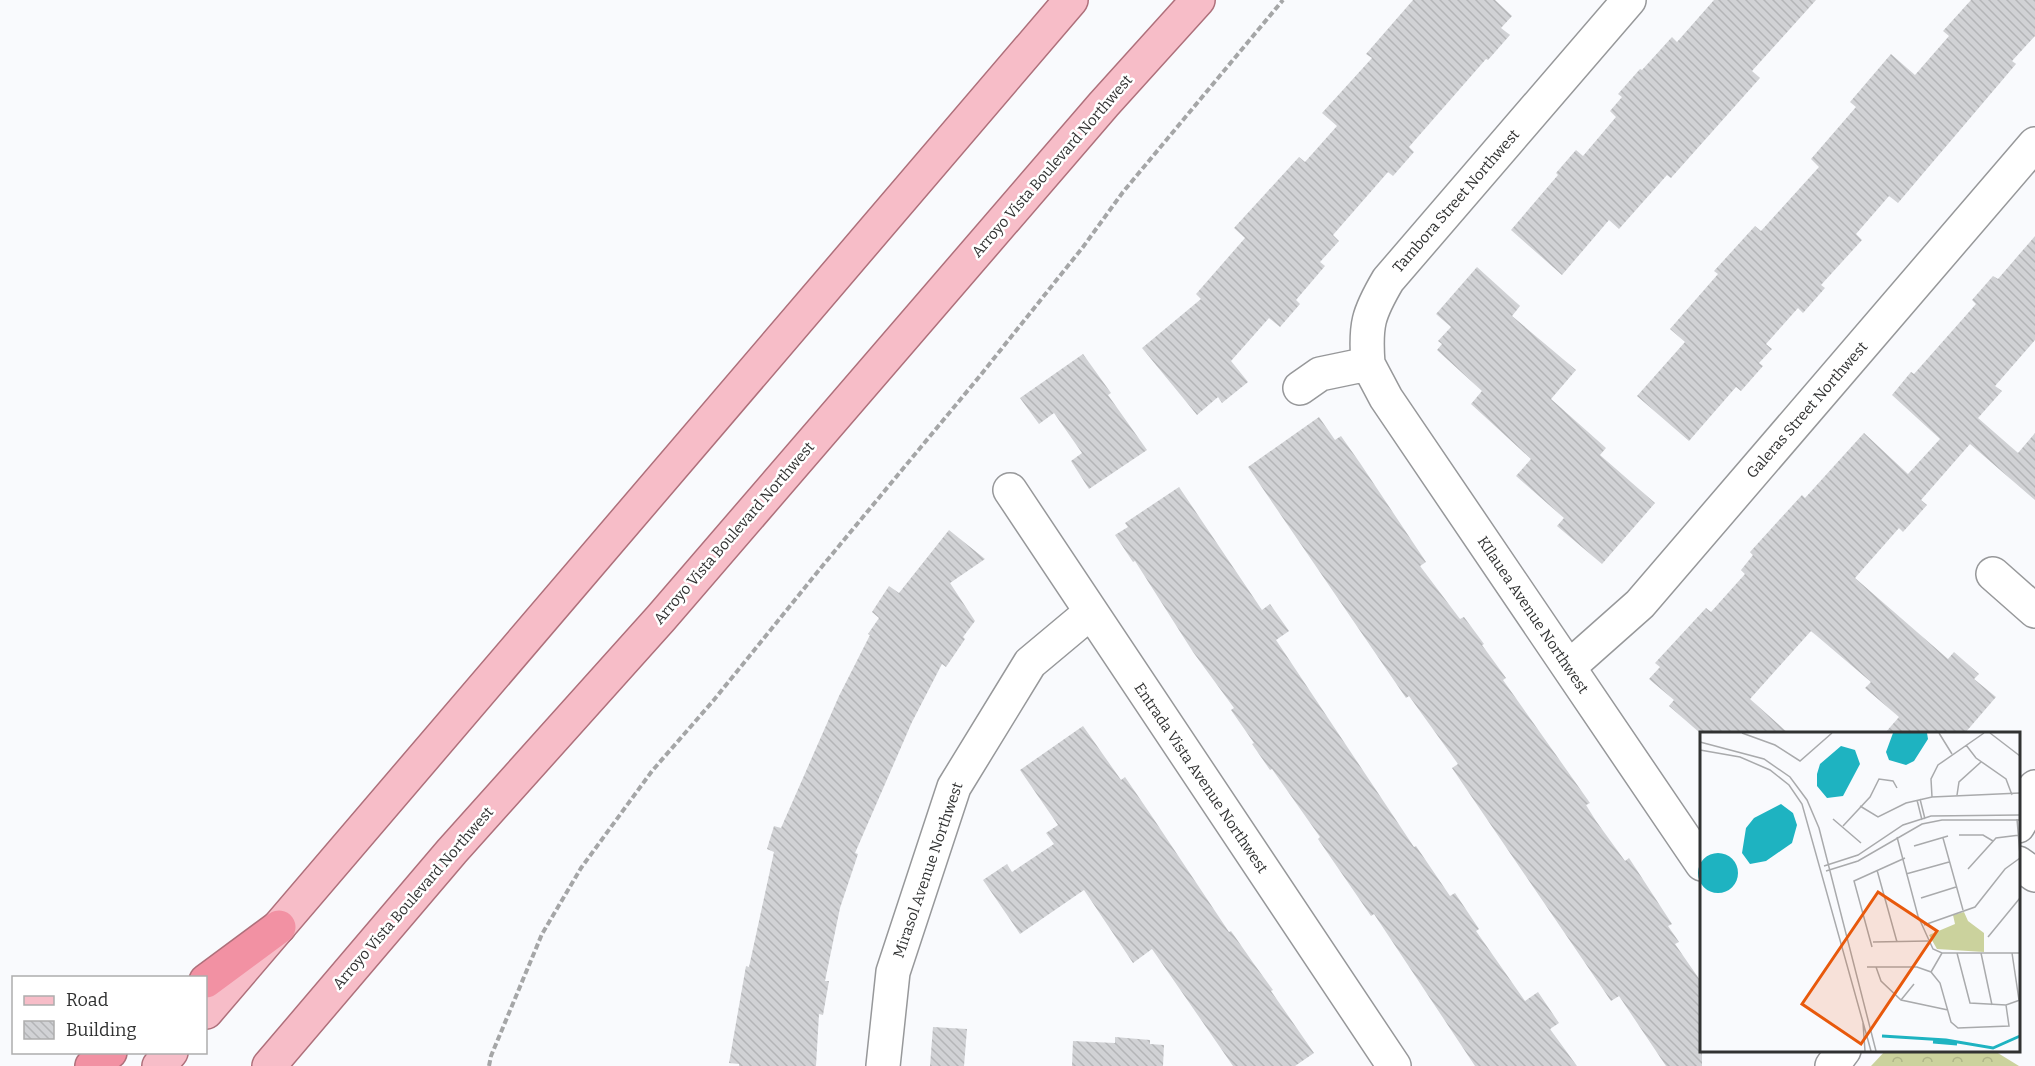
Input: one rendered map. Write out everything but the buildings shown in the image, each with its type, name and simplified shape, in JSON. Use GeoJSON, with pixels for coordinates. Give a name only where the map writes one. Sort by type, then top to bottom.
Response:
{"type":"FeatureCollection","features":[{"type":"Feature","properties":{"kind":"highway"},"geometry":{"type":"LineString","coordinates":[[207,980],[279,927]]}},
{"type":"Feature","properties":{"kind":"highway"},"geometry":{"type":"LineString","coordinates":[[92,1066],[109,1054]]}},
{"type":"Feature","properties":{"kind":"main road"},"geometry":{"type":"LineString","coordinates":[[207,1011],[1071,0]]}},
{"type":"Feature","properties":{"kind":"main road","name":"Arroyo Vista Boulevard Northwest"},"geometry":{"type":"LineString","coordinates":[[269,1066],[452,851],[661,618],[1104,104],[1198,0]]}},
{"type":"Feature","properties":{"kind":"main road"},"geometry":{"type":"LineString","coordinates":[[159,1066],[170,1054]]}},
{"type":"Feature","properties":{"kind":"street","name":"Tambora Street Northwest"},"geometry":{"type":"LineString","coordinates":[[1368,364],[1366,335],[1372,307],[1388,280],[1629,0]]}},
{"type":"Feature","properties":{"kind":"street","name":"Galeras Street Northwest"},"geometry":{"type":"LineString","coordinates":[[1569,667],[1640,604],[2035,144]]}},
{"type":"Feature","properties":{"kind":"street"},"geometry":{"type":"LineString","coordinates":[[1300,388],[1320,374],[1368,364]]}},
{"type":"Feature","properties":{"kind":"street","name":"KIlauea Avenue Northwest"},"geometry":{"type":"LineString","coordinates":[[1368,364],[1386,398],[1700,861]]}},
{"type":"Feature","properties":{"kind":"street","name":"Entrada Vista Avenue Northwest"},"geometry":{"type":"LineString","coordinates":[[1010,490],[1394,1066]]}},
{"type":"Feature","properties":{"kind":"street"},"geometry":{"type":"LineString","coordinates":[[1993,574],[2035,611]]}},
{"type":"Feature","properties":{"kind":"street","name":"Mirasol Avenue Northwest"},"geometry":{"type":"LineString","coordinates":[[883,1066],[893,972],[954,787],[1030,663],[1091,612]]}},
{"type":"Feature","properties":{"kind":"street"},"geometry":{"type":"LineString","coordinates":[[2020,824],[2035,787]]}},
{"type":"Feature","properties":{"kind":"street"},"geometry":{"type":"LineString","coordinates":[[2020,864],[2035,875]]}},
{"type":"Feature","properties":{"kind":"street"},"geometry":{"type":"LineString","coordinates":[[1833,1066],[1843,1051]]}},
{"type":"Feature","properties":{"kind":"path"},"geometry":{"type":"LineString","coordinates":[[489,1066],[491,1056],[542,934],[581,868],[652,771],[713,701],[980,377],[1083,247],[1123,192],[1283,0]]}},
{"type":"Feature","properties":{"kind":"green space"},"geometry":{"type":"Polygon","coordinates":[[[1885,1051],[1995,1051],[2019,1066],[1871,1066],[1885,1051]]]}}]}
